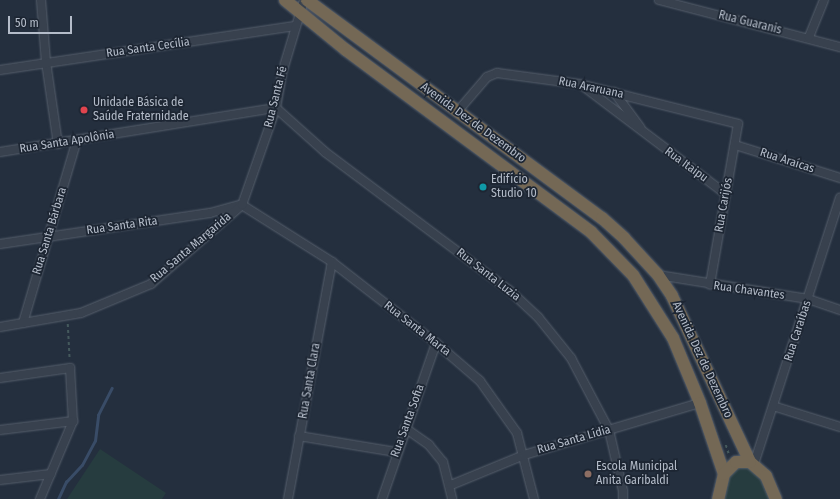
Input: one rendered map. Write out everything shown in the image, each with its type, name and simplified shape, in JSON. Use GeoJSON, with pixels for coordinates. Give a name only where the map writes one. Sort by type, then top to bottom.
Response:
{"type":"FeatureCollection","features":[{"type":"Feature","properties":{"kind":"highway","name":"Avenida Dez de Dezembro"},"geometry":{"type":"LineString","coordinates":[[285,0],[304,4],[457,112],[602,218],[658,275],[680,312],[752,463],[766,476],[776,499]]}},
{"type":"Feature","properties":{"kind":"highway","name":"Avenida Dez de Dezembro"},"geometry":{"type":"LineString","coordinates":[[304,4],[346,50],[606,245],[640,282],[664,322],[700,403],[724,474]]}},
{"type":"Feature","properties":{"kind":"highway"},"geometry":{"type":"LineString","coordinates":[[718,499],[724,474],[736,462],[752,463]]}},
{"type":"Feature","properties":{"kind":"street"},"geometry":{"type":"LineString","coordinates":[[41,0],[46,62],[58,144]]}},
{"type":"Feature","properties":{"kind":"street","name":"Rua Guaranis"},"geometry":{"type":"LineString","coordinates":[[659,0],[809,37],[840,47]]}},
{"type":"Feature","properties":{"kind":"street"},"geometry":{"type":"LineString","coordinates":[[809,37],[824,0]]}},
{"type":"Feature","properties":{"kind":"street","name":"Rua Santa Fé"},"geometry":{"type":"LineString","coordinates":[[242,205],[276,108],[283,70],[295,26],[304,4]]}},
{"type":"Feature","properties":{"kind":"street","name":"Rua Santa Cecília"},"geometry":{"type":"LineString","coordinates":[[0,70],[295,26]]}},
{"type":"Feature","properties":{"kind":"street","name":"Rua Araruana"},"geometry":{"type":"LineString","coordinates":[[457,112],[487,77],[497,73],[579,84],[738,124]]}},
{"type":"Feature","properties":{"kind":"street","name":"Rua Itaipu"},"geometry":{"type":"LineString","coordinates":[[579,84],[726,194]]}},
{"type":"Feature","properties":{"kind":"street","name":"Rua Itaipu"},"geometry":{"type":"LineString","coordinates":[[614,92],[647,135]]}},
{"type":"Feature","properties":{"kind":"street","name":"Rua Santa Apolônia"},"geometry":{"type":"LineString","coordinates":[[0,152],[58,144],[276,108]]}},
{"type":"Feature","properties":{"kind":"street","name":"Rua Santa Luzia"},"geometry":{"type":"LineString","coordinates":[[276,108],[325,152],[509,290],[538,317],[572,358],[609,430],[623,491],[623,499]]}},
{"type":"Feature","properties":{"kind":"street","name":"Rua Carijós"},"geometry":{"type":"LineString","coordinates":[[710,285],[738,124]]}},
{"type":"Feature","properties":{"kind":"street","name":"Rua Santa Bárbara"},"geometry":{"type":"LineString","coordinates":[[23,323],[77,140]]}},
{"type":"Feature","properties":{"kind":"street","name":"Rua Araícas"},"geometry":{"type":"LineString","coordinates":[[735,145],[840,178]]}},
{"type":"Feature","properties":{"kind":"street","name":"Rua Caraíbas"},"geometry":{"type":"LineString","coordinates":[[752,463],[773,406],[840,198]]}},
{"type":"Feature","properties":{"kind":"street","name":"Rua Santa Rita"},"geometry":{"type":"LineString","coordinates":[[0,244],[210,213],[242,205]]}},
{"type":"Feature","properties":{"kind":"street","name":"Rua Santa Marta"},"geometry":{"type":"LineString","coordinates":[[242,205],[332,262],[436,343],[480,381],[500,406],[517,433],[524,455],[534,499]]}},
{"type":"Feature","properties":{"kind":"street","name":"Rua Santa Margarida"},"geometry":{"type":"LineString","coordinates":[[0,327],[81,313],[151,284],[242,205]]}},
{"type":"Feature","properties":{"kind":"street","name":"Rua Santa Clara"},"geometry":{"type":"LineString","coordinates":[[288,499],[332,262]]}},
{"type":"Feature","properties":{"kind":"street","name":"Rua Chavantes"},"geometry":{"type":"LineString","coordinates":[[658,275],[710,285],[808,299],[840,310]]}},
{"type":"Feature","properties":{"kind":"street","name":"Rua Santa Sofia"},"geometry":{"type":"LineString","coordinates":[[382,499],[396,452],[436,343]]}},
{"type":"Feature","properties":{"kind":"street"},"geometry":{"type":"LineString","coordinates":[[0,378],[70,368],[72,421],[40,499]]}},
{"type":"Feature","properties":{"kind":"street","name":"Rua Santa Lídia"},"geometry":{"type":"LineString","coordinates":[[451,485],[524,455],[700,403]]}},
{"type":"Feature","properties":{"kind":"street"},"geometry":{"type":"LineString","coordinates":[[773,406],[840,427]]}},
{"type":"Feature","properties":{"kind":"street"},"geometry":{"type":"LineString","coordinates":[[0,430],[72,421]]}},
{"type":"Feature","properties":{"kind":"street"},"geometry":{"type":"LineString","coordinates":[[406,428],[429,445],[443,462],[451,485],[452,499]]}},
{"type":"Feature","properties":{"kind":"street"},"geometry":{"type":"LineString","coordinates":[[300,436],[396,452]]}},
{"type":"Feature","properties":{"kind":"street"},"geometry":{"type":"LineString","coordinates":[[0,480],[51,474]]}},
{"type":"Feature","properties":{"kind":"path"},"geometry":{"type":"LineString","coordinates":[[67,315],[70,368]]}},
{"type":"Feature","properties":{"kind":"green space"},"geometry":{"type":"Polygon","coordinates":[[[100,449],[166,493],[162,499],[67,499],[100,449]]]}},
{"type":"Feature","properties":{"kind":"green space"},"geometry":{"type":"Polygon","coordinates":[[[747,467],[759,476],[769,499],[725,499],[728,481],[732,474],[739,468],[747,467]]]}},
{"type":"Feature","properties":{"kind":"waterway"},"geometry":{"type":"LineString","coordinates":[[58,499],[66,482],[82,465],[95,441],[98,415],[112,388]]}},
{"type":"Feature","properties":{"kind":"place","name":"Unidade Básica de Saúde Fraternidade"},"geometry":{"type":"Point","coordinates":[84,110]}},
{"type":"Feature","properties":{"kind":"place","name":"Edifício Studio 10"},"geometry":{"type":"Point","coordinates":[483,187]}},
{"type":"Feature","properties":{"kind":"place","name":"Escola Municipal Anita Garibaldi"},"geometry":{"type":"Point","coordinates":[588,474]}}]}
